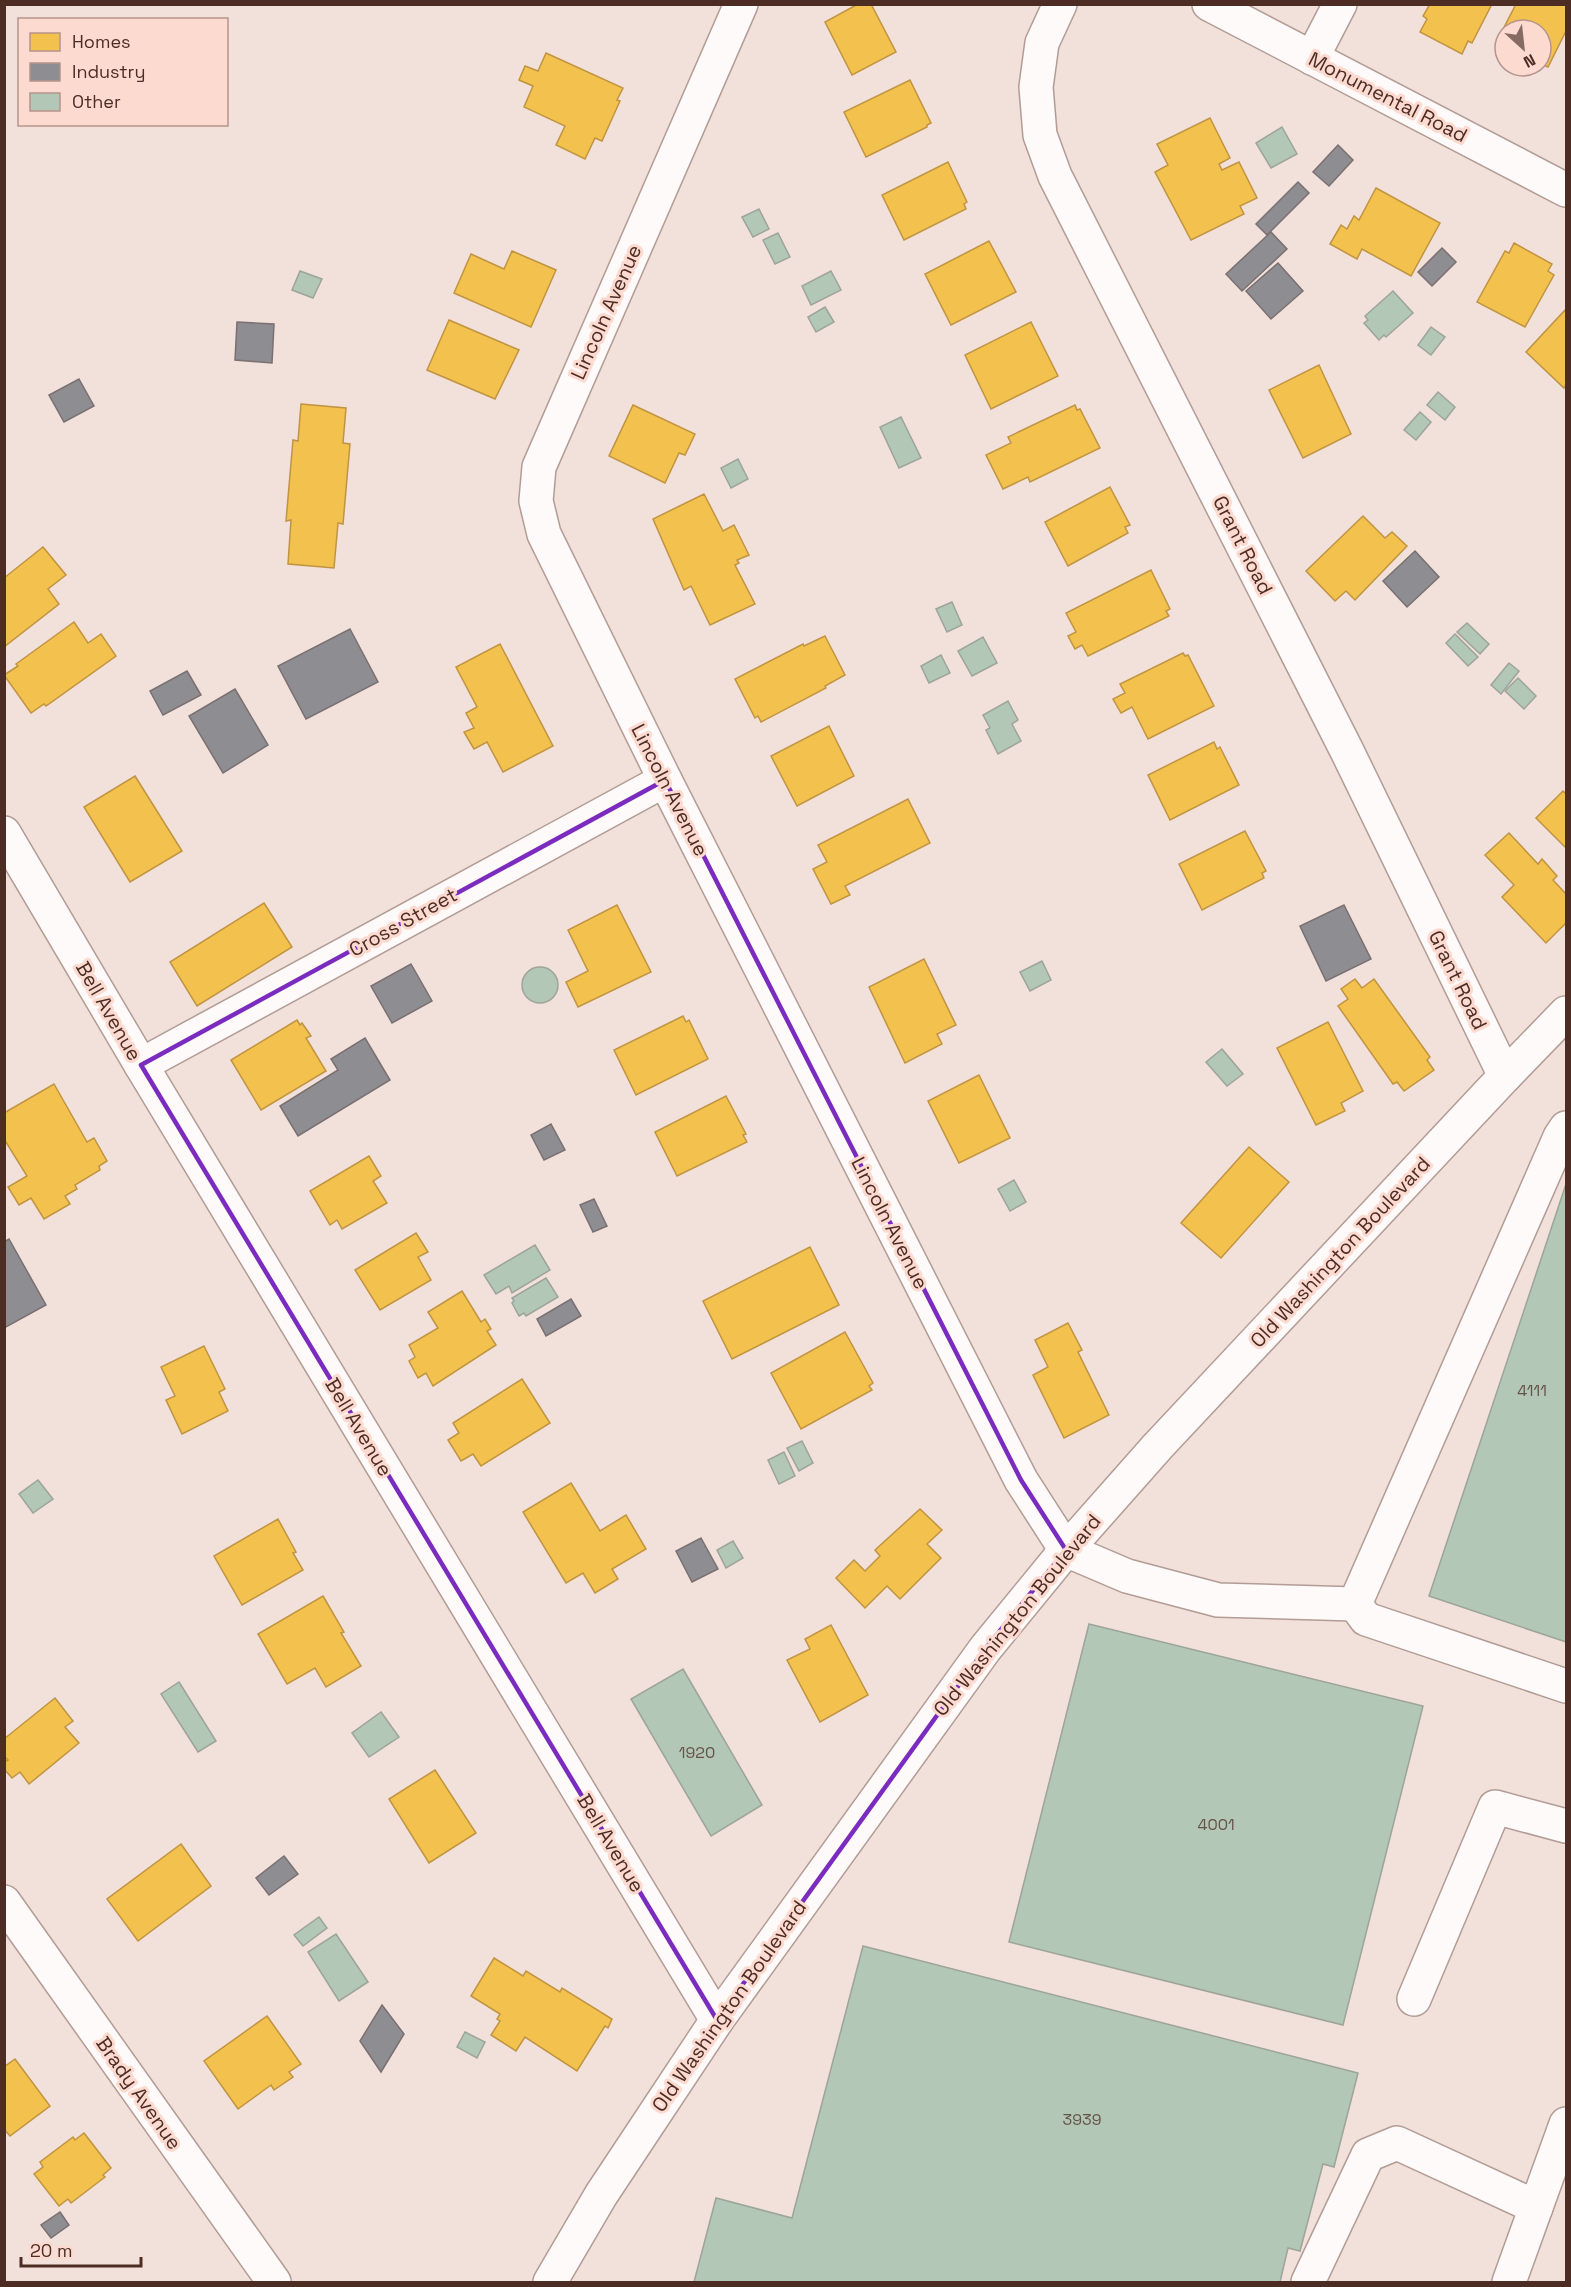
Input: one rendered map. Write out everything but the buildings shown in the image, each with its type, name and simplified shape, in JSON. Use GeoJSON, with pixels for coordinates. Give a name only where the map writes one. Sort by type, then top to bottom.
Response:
{"type":"FeatureCollection","features":[{"type":"Feature","properties":{"kind":"street","name":"Lincoln Avenue"},"geometry":{"type":"LineString","coordinates":[[741,4],[538,467],[536,501],[544,534],[665,780],[1021,1480],[1066,1551]]}},
{"type":"Feature","properties":{"kind":"street","name":"Grant Road"},"geometry":{"type":"LineString","coordinates":[[1060,4],[1042,43],[1036,87],[1040,135],[1055,176],[1347,751],[1505,1076]]}},
{"type":"Feature","properties":{"kind":"street","name":"Monumental Road"},"geometry":{"type":"LineString","coordinates":[[1209,4],[1566,190]]}},
{"type":"Feature","properties":{"kind":"street"},"geometry":{"type":"LineString","coordinates":[[1312,58],[1340,4]]}},
{"type":"Feature","properties":{"kind":"street","name":"Cross Street"},"geometry":{"type":"LineString","coordinates":[[141,1065],[665,780]]}},
{"type":"Feature","properties":{"kind":"street","name":"Bell Avenue"},"geometry":{"type":"LineString","coordinates":[[4,833],[141,1065],[717,2020]]}},
{"type":"Feature","properties":{"kind":"street","name":"Old Washington Boulevard"},"geometry":{"type":"LineString","coordinates":[[550,2283],[601,2195],[717,2020],[985,1649],[1066,1551],[1158,1446],[1566,1013]]}},
{"type":"Feature","properties":{"kind":"street"},"geometry":{"type":"LineString","coordinates":[[1355,1604],[1560,1137],[1566,1128]]}},
{"type":"Feature","properties":{"kind":"street"},"geometry":{"type":"LineString","coordinates":[[1066,1551],[1127,1576],[1218,1600],[1355,1604]]}},
{"type":"Feature","properties":{"kind":"street"},"geometry":{"type":"LineString","coordinates":[[1355,1604],[1366,1619],[1566,1686]]}},
{"type":"Feature","properties":{"kind":"street"},"geometry":{"type":"LineString","coordinates":[[1414,1999],[1495,1807],[1566,1826]]}},
{"type":"Feature","properties":{"kind":"street","name":"Brady Avenue"},"geometry":{"type":"LineString","coordinates":[[4,1902],[274,2283]]}},
{"type":"Feature","properties":{"kind":"street"},"geometry":{"type":"LineString","coordinates":[[1509,2283],[1566,2124]]}},
{"type":"Feature","properties":{"kind":"street"},"geometry":{"type":"LineString","coordinates":[[1308,2283],[1368,2155],[1396,2143],[1536,2207]]}},
{"type":"Feature","properties":{"kind":"highlighted area"},"geometry":{"type":"Polygon","coordinates":[[[665,780],[1021,1480],[1066,1550],[985,1649],[717,2020],[141,1065],[665,780]]]}}]}
